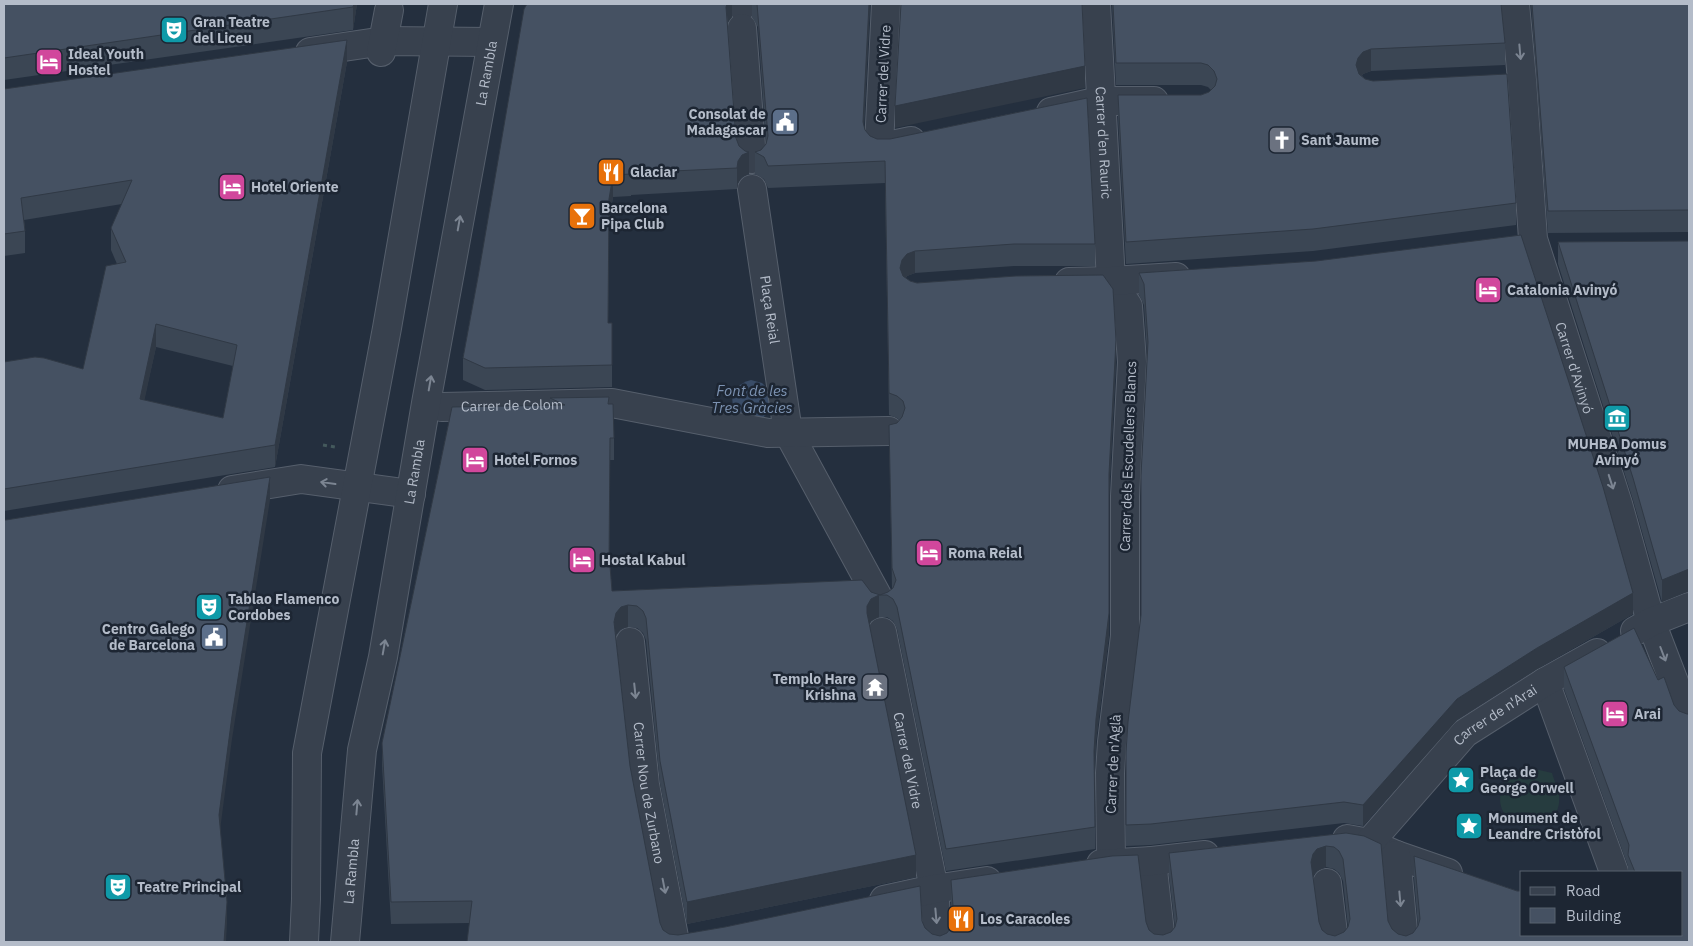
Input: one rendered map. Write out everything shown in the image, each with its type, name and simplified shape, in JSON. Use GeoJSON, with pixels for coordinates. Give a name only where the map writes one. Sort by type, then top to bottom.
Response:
{"type":"FeatureCollection","features":[{"type":"Feature","properties":{"kind":"street"},"geometry":{"type":"LineString","coordinates":[[304,942],[307,753],[387,328],[443,4]]}},
{"type":"Feature","properties":{"kind":"street","name":"La Rambla"},"geometry":{"type":"LineString","coordinates":[[345,942],[362,750],[382,657],[499,4]]}},
{"type":"Feature","properties":{"kind":"street","name":"Carrer del Vidre"},"geometry":{"type":"LineString","coordinates":[[886,4],[879,145],[887,146],[936,136]]}},
{"type":"Feature","properties":{"kind":"street","name":"Carrer d'en Rauric"},"geometry":{"type":"LineString","coordinates":[[1096,4],[1111,281]]}},
{"type":"Feature","properties":{"kind":"street","name":"Carrer d'Avinyó"},"geometry":{"type":"LineString","coordinates":[[1515,4],[1522,80],[1527,243],[1618,504],[1651,622],[1689,721]]}},
{"type":"Feature","properties":{"kind":"street"},"geometry":{"type":"LineString","coordinates":[[382,46],[389,10]]}},
{"type":"Feature","properties":{"kind":"street"},"geometry":{"type":"LineString","coordinates":[[742,12],[752,159]]}},
{"type":"Feature","properties":{"kind":"street"},"geometry":{"type":"LineString","coordinates":[[289,55],[437,41],[491,42]]}},
{"type":"Feature","properties":{"kind":"street"},"geometry":{"type":"LineString","coordinates":[[1494,81],[1522,80]]}},
{"type":"Feature","properties":{"kind":"street"},"geometry":{"type":"LineString","coordinates":[[1023,117],[1100,101],[1183,101]]}},
{"type":"Feature","properties":{"kind":"street","name":"Plaça Reial"},"geometry":{"type":"LineString","coordinates":[[752,189],[788,432],[880,601]]}},
{"type":"Feature","properties":{"kind":"street"},"geometry":{"type":"LineString","coordinates":[[1527,243],[1564,248]]}},
{"type":"Feature","properties":{"kind":"street"},"geometry":{"type":"LineString","coordinates":[[1044,282],[1111,281],[1199,275]]}},
{"type":"Feature","properties":{"kind":"street","name":"Carrer dels Escudellers Blancs"},"geometry":{"type":"LineString","coordinates":[[1111,281],[1128,306],[1132,362],[1125,496],[1126,636]]}},
{"type":"Feature","properties":{"kind":"street","name":"Carrer de Colom"},"geometry":{"type":"LineString","coordinates":[[442,407],[612,403],[768,433],[788,432]]}},
{"type":"Feature","properties":{"kind":"street"},"geometry":{"type":"LineString","coordinates":[[788,432],[889,431]]}},
{"type":"Feature","properties":{"kind":"street"},"geometry":{"type":"LineString","coordinates":[[207,494],[301,479],[411,494]]}},
{"type":"Feature","properties":{"kind":"street","name":"Carrer de n'Arai"},"geometry":{"type":"LineString","coordinates":[[1369,843],[1465,733],[1545,682],[1651,622],[1689,607]]}},
{"type":"Feature","properties":{"kind":"street","name":"Carrer del Vidre"},"geometry":{"type":"LineString","coordinates":[[882,632],[934,890],[938,942]]}},
{"type":"Feature","properties":{"kind":"street","name":"Carrer de n'Aglà"},"geometry":{"type":"LineString","coordinates":[[1111,862],[1110,773],[1112,742],[1126,636]]}},
{"type":"Feature","properties":{"kind":"street","name":"Carrer Nou de Zurbano"},"geometry":{"type":"LineString","coordinates":[[630,642],[645,785],[675,942]]}},
{"type":"Feature","properties":{"kind":"street"},"geometry":{"type":"LineString","coordinates":[[1545,682],[1614,871]]}},
{"type":"Feature","properties":{"kind":"street"},"geometry":{"type":"LineString","coordinates":[[1325,847],[1346,839],[1369,843],[1396,855],[1468,880]]}},
{"type":"Feature","properties":{"kind":"street"},"geometry":{"type":"LineString","coordinates":[[1082,867],[1111,862],[1152,861],[1229,852]]}},
{"type":"Feature","properties":{"kind":"street"},"geometry":{"type":"LineString","coordinates":[[1396,855],[1404,942]]}},
{"type":"Feature","properties":{"kind":"street"},"geometry":{"type":"LineString","coordinates":[[1152,861],[1161,942]]}},
{"type":"Feature","properties":{"kind":"street"},"geometry":{"type":"LineString","coordinates":[[856,906],[934,890],[1013,877]]}},
{"type":"Feature","properties":{"kind":"street"},"geometry":{"type":"LineString","coordinates":[[1327,883],[1334,942]]}},
{"type":"Feature","properties":{"kind":"street"},"geometry":{"type":"LineString","coordinates":[[675,942],[703,937]]}},
{"type":"Feature","properties":{"kind":"green space"},"geometry":{"type":"Polygon","coordinates":[[[1525,769],[1552,773],[1558,790],[1558,809],[1551,819],[1540,825],[1528,826],[1516,823],[1507,816],[1501,806],[1501,791],[1504,782],[1513,774],[1525,769]]]}},
{"type":"Feature","properties":{"kind":"water","name":"Font de les Tres Gràcies"},"geometry":{"type":"Polygon","coordinates":[[[751,380],[762,383],[770,391],[769,408],[765,416],[760,418],[739,415],[733,404],[733,394],[736,389],[751,380]]]}},
{"type":"Feature","properties":{"kind":"building"},"geometry":{"type":"Polygon","coordinates":[[[4,4],[354,4],[353,7],[4,58],[4,4]]]}},
{"type":"Feature","properties":{"kind":"building"},"geometry":{"type":"Polygon","coordinates":[[[527,4],[727,4],[736,138],[739,146],[749,152],[742,155],[738,161],[737,168],[613,175],[609,199],[608,323],[612,323],[612,365],[485,368],[463,358],[524,9],[527,4]]]}},
{"type":"Feature","properties":{"kind":"building"},"geometry":{"type":"Polygon","coordinates":[[[757,4],[869,4],[863,122],[865,130],[870,136],[877,139],[890,139],[1087,98],[1095,244],[1014,244],[915,251],[907,254],[902,260],[900,268],[903,276],[917,283],[1016,276],[1103,275],[1113,289],[1116,340],[1109,474],[1109,613],[1096,719],[1094,751],[1095,827],[946,849],[897,607],[893,599],[887,595],[880,595],[893,588],[896,580],[892,568],[889,425],[897,423],[902,417],[905,408],[903,401],[889,393],[885,161],[768,166],[764,157],[755,152],[761,150],[766,144],[768,136],[757,4]]]}},
{"type":"Feature","properties":{"kind":"building"},"geometry":{"type":"Polygon","coordinates":[[[901,4],[1082,4],[1085,66],[895,106],[901,4]]]}},
{"type":"Feature","properties":{"kind":"building"},"geometry":{"type":"Polygon","coordinates":[[[1113,4],[1501,4],[1505,43],[1371,49],[1363,52],[1358,58],[1356,65],[1359,74],[1365,79],[1373,81],[1507,74],[1516,203],[1313,229],[1126,242],[1118,95],[1201,95],[1209,92],[1215,86],[1217,79],[1214,71],[1208,65],[1201,63],[1116,63],[1113,4]]]}},
{"type":"Feature","properties":{"kind":"building"},"geometry":{"type":"Polygon","coordinates":[[[1532,4],[1689,4],[1689,210],[1548,211],[1532,4]]]}},
{"type":"Feature","properties":{"kind":"building"},"geometry":{"type":"Polygon","coordinates":[[[347,40],[275,445],[4,489],[4,362],[35,357],[83,369],[106,266],[126,262],[111,228],[132,180],[21,198],[25,231],[4,234],[4,89],[347,40]],[[156,324],[140,399],[223,418],[237,345],[156,324]]]}},
{"type":"Feature","properties":{"kind":"building"},"geometry":{"type":"Polygon","coordinates":[[[1521,235],[1603,487],[1633,593],[1537,648],[1457,699],[1363,805],[1344,802],[1151,824],[1126,825],[1128,722],[1141,615],[1141,475],[1148,342],[1144,284],[1139,273],[1316,261],[1521,235]]]}},
{"type":"Feature","properties":{"kind":"building"},"geometry":{"type":"Polygon","coordinates":[[[1689,241],[1689,569],[1662,580],[1633,478],[1558,242],[1689,241]]]}},
{"type":"Feature","properties":{"kind":"building"},"geometry":{"type":"Polygon","coordinates":[[[609,397],[608,404],[613,404],[614,438],[610,438],[609,566],[612,591],[862,580],[871,592],[880,595],[871,599],[867,606],[867,613],[916,855],[687,902],[660,761],[646,618],[643,611],[637,606],[628,605],[621,607],[616,613],[614,622],[630,766],[660,923],[663,930],[669,934],[678,935],[725,927],[920,886],[922,921],[925,928],[932,934],[940,936],[947,933],[954,919],[951,880],[1112,856],[1138,855],[1146,922],[1149,930],[1154,934],[1163,935],[1171,932],[1175,927],[1177,919],[1169,853],[1346,833],[1364,836],[1381,844],[1388,921],[1392,929],[1398,934],[1406,936],[1413,933],[1420,919],[1414,856],[1520,891],[1520,936],[1683,936],[1683,871],[1635,871],[1628,855],[1629,845],[1564,667],[1634,628],[1658,680],[1664,677],[1674,705],[1679,711],[1689,714],[1689,942],[467,942],[472,901],[391,902],[382,743],[452,407],[565,405],[550,398],[609,397]],[[1326,846],[1317,849],[1313,854],[1311,862],[1319,922],[1322,930],[1327,934],[1335,936],[1344,932],[1348,927],[1350,919],[1343,859],[1339,851],[1334,847],[1326,846]]]}},
{"type":"Feature","properties":{"kind":"building"},"geometry":{"type":"Polygon","coordinates":[[[270,477],[232,716],[219,815],[227,902],[224,942],[4,942],[4,520],[270,477]]]}},
{"type":"Feature","properties":{"kind":"place","name":"Gran Teatre del Liceu"},"geometry":{"type":"Point","coordinates":[174,30]}},
{"type":"Feature","properties":{"kind":"place","name":"Ideal Youth Hostel"},"geometry":{"type":"Point","coordinates":[49,62]}},
{"type":"Feature","properties":{"kind":"place","name":"Consolat de Madagascar"},"geometry":{"type":"Point","coordinates":[785,122]}},
{"type":"Feature","properties":{"kind":"place","name":"Sant Jaume"},"geometry":{"type":"Point","coordinates":[1282,140]}},
{"type":"Feature","properties":{"kind":"place","name":"Glaciar"},"geometry":{"type":"Point","coordinates":[611,172]}},
{"type":"Feature","properties":{"kind":"place","name":"Hotel Oriente"},"geometry":{"type":"Point","coordinates":[232,187]}},
{"type":"Feature","properties":{"kind":"place","name":"Barcelona Pipa Club"},"geometry":{"type":"Point","coordinates":[582,216]}},
{"type":"Feature","properties":{"kind":"place","name":"Catalonia Avinyó"},"geometry":{"type":"Point","coordinates":[1488,290]}},
{"type":"Feature","properties":{"kind":"place","name":"MUHBA Domus Avinyó"},"geometry":{"type":"Point","coordinates":[1617,418]}},
{"type":"Feature","properties":{"kind":"place","name":"Hotel Fornos"},"geometry":{"type":"Point","coordinates":[475,460]}},
{"type":"Feature","properties":{"kind":"place","name":"Roma Reial"},"geometry":{"type":"Point","coordinates":[929,553]}},
{"type":"Feature","properties":{"kind":"place","name":"Hostal Kabul"},"geometry":{"type":"Point","coordinates":[582,560]}},
{"type":"Feature","properties":{"kind":"place","name":"Tablao Flamenco Cordobes"},"geometry":{"type":"Point","coordinates":[209,607]}},
{"type":"Feature","properties":{"kind":"place","name":"Centro Galego de Barcelona"},"geometry":{"type":"Point","coordinates":[214,637]}},
{"type":"Feature","properties":{"kind":"place","name":"Templo Hare Krishna"},"geometry":{"type":"Point","coordinates":[875,687]}},
{"type":"Feature","properties":{"kind":"place","name":"Arai"},"geometry":{"type":"Point","coordinates":[1615,714]}},
{"type":"Feature","properties":{"kind":"place","name":"Plaça de George Orwell"},"geometry":{"type":"Point","coordinates":[1461,780]}},
{"type":"Feature","properties":{"kind":"place","name":"Monument de Leandre Cristòfol"},"geometry":{"type":"Point","coordinates":[1469,826]}},
{"type":"Feature","properties":{"kind":"place","name":"Teatre Principal"},"geometry":{"type":"Point","coordinates":[118,887]}},
{"type":"Feature","properties":{"kind":"place","name":"Los Caracoles"},"geometry":{"type":"Point","coordinates":[961,919]}}]}
